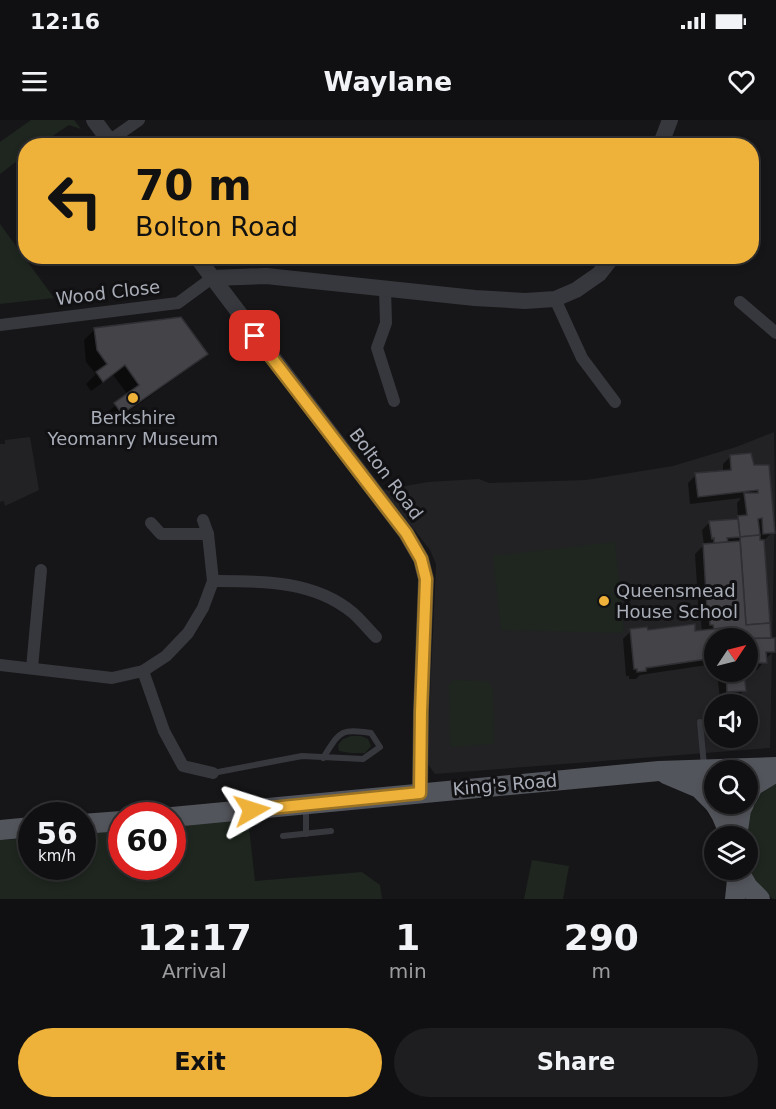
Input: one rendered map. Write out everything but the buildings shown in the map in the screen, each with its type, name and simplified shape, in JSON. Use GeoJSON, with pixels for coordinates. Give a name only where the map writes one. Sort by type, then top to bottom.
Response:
{"type":"FeatureCollection","features":[{"type":"Feature","properties":{"kind":"main road","name":"King's Road"},"geometry":{"type":"LineString","coordinates":[[758,767],[776,766]]}},
{"type":"Feature","properties":{"kind":"main road","name":"King's Road"},"geometry":{"type":"LineString","coordinates":[[186,816],[659,771],[704,769]]}},
{"type":"Feature","properties":{"kind":"main road","name":"King's Road"},"geometry":{"type":"LineString","coordinates":[[659,771],[699,788],[704,793]]}},
{"type":"Feature","properties":{"kind":"main road"},"geometry":{"type":"LineString","coordinates":[[758,783],[776,772]]}},
{"type":"Feature","properties":{"kind":"main road"},"geometry":{"type":"LineString","coordinates":[[0,830],[18,829]]}},
{"type":"Feature","properties":{"kind":"main road"},"geometry":{"type":"LineString","coordinates":[[735,899],[737,880]]}},
{"type":"Feature","properties":{"kind":"main road"},"geometry":{"type":"LineString","coordinates":[[744,880],[760,899]]}},
{"type":"Feature","properties":{"kind":"street"},"geometry":{"type":"LineString","coordinates":[[94,120],[107,138]]}},
{"type":"Feature","properties":{"kind":"street"},"geometry":{"type":"LineString","coordinates":[[117,138],[139,120]]}},
{"type":"Feature","properties":{"kind":"street"},"geometry":{"type":"LineString","coordinates":[[663,138],[670,120]]}},
{"type":"Feature","properties":{"kind":"street","name":"Bolton Road"},"geometry":{"type":"LineString","coordinates":[[202,264],[406,533],[421,559],[426,579],[420,793]]}},
{"type":"Feature","properties":{"kind":"street"},"geometry":{"type":"LineString","coordinates":[[212,278],[266,276],[475,298],[525,301],[555,299],[576,290],[599,274],[607,264]]}},
{"type":"Feature","properties":{"kind":"street","name":"Wood Close"},"geometry":{"type":"LineString","coordinates":[[0,325],[178,303],[212,278]]}},
{"type":"Feature","properties":{"kind":"street"},"geometry":{"type":"LineString","coordinates":[[385,289],[386,323],[377,348],[394,401]]}},
{"type":"Feature","properties":{"kind":"street"},"geometry":{"type":"LineString","coordinates":[[555,299],[582,358],[615,402]]}},
{"type":"Feature","properties":{"kind":"street"},"geometry":{"type":"LineString","coordinates":[[740,302],[776,333]]}},
{"type":"Feature","properties":{"kind":"street"},"geometry":{"type":"LineString","coordinates":[[0,665],[112,678],[143,671],[166,656],[188,633],[203,608],[213,581],[208,534],[203,520]]}},
{"type":"Feature","properties":{"kind":"street"},"geometry":{"type":"LineString","coordinates":[[151,523],[160,534],[208,534]]}},
{"type":"Feature","properties":{"kind":"street"},"geometry":{"type":"LineString","coordinates":[[32,668],[41,570]]}},
{"type":"Feature","properties":{"kind":"street"},"geometry":{"type":"LineString","coordinates":[[213,581],[263,581],[313,590],[351,612],[376,637]]}},
{"type":"Feature","properties":{"kind":"street"},"geometry":{"type":"LineString","coordinates":[[143,671],[164,731],[183,766],[213,773]]}},
{"type":"Feature","properties":{"kind":"lane"},"geometry":{"type":"LineString","coordinates":[[700,722],[704,760]]}},
{"type":"Feature","properties":{"kind":"lane"},"geometry":{"type":"LineString","coordinates":[[213,773],[302,756],[323,758],[363,759],[380,747],[371,733],[350,730],[338,735],[323,758]]}},
{"type":"Feature","properties":{"kind":"lane"},"geometry":{"type":"LineString","coordinates":[[306,804],[306,834]]}},
{"type":"Feature","properties":{"kind":"lane"},"geometry":{"type":"LineString","coordinates":[[283,836],[331,831]]}},
{"type":"Feature","properties":{"kind":"shaded area"},"geometry":{"type":"Polygon","coordinates":[[[31,120],[74,120],[81,129],[69,125],[50,138],[18,138],[18,160],[0,174],[0,142],[31,120]]]}},
{"type":"Feature","properties":{"kind":"shaded area"},"geometry":{"type":"Polygon","coordinates":[[[0,224],[18,249],[18,264],[29,264],[54,298],[0,304],[0,224]]]}},
{"type":"Feature","properties":{"kind":"shaded area","name":"Queensmead House School"},"geometry":{"type":"Polygon","coordinates":[[[774,432],[775,501],[770,748],[435,774],[427,763],[436,564],[430,550],[383,490],[428,482],[479,479],[489,483],[586,480],[673,466],[736,447],[774,432]]]}},
{"type":"Feature","properties":{"kind":"shaded area"},"geometry":{"type":"Polygon","coordinates":[[[30,437],[39,490],[5,506],[4,501],[0,502],[0,444],[5,444],[5,440],[30,437]]]}},
{"type":"Feature","properties":{"kind":"shaded area"},"geometry":{"type":"Polygon","coordinates":[[[615,542],[624,633],[501,630],[493,556],[615,542]]]}},
{"type":"Feature","properties":{"kind":"shaded area"},"geometry":{"type":"Polygon","coordinates":[[[454,680],[487,681],[493,689],[494,744],[450,747],[449,685],[454,680]]]}},
{"type":"Feature","properties":{"kind":"shaded area"},"geometry":{"type":"Polygon","coordinates":[[[351,736],[368,739],[371,746],[365,753],[339,751],[338,745],[343,739],[351,736]]]}},
{"type":"Feature","properties":{"kind":"shaded area"},"geometry":{"type":"Polygon","coordinates":[[[776,776],[776,899],[755,884],[754,880],[758,880],[758,826],[746,826],[745,814],[758,814],[758,790],[776,776]]]}},
{"type":"Feature","properties":{"kind":"shaded area"},"geometry":{"type":"Polygon","coordinates":[[[248,819],[255,881],[362,872],[380,885],[382,899],[0,899],[0,840],[18,839],[18,880],[96,880],[96,833],[108,832],[108,880],[186,880],[186,825],[248,819]]]}},
{"type":"Feature","properties":{"kind":"shaded area"},"geometry":{"type":"Polygon","coordinates":[[[532,860],[569,866],[563,899],[524,899],[532,860]]]}},
{"type":"Feature","properties":{"kind":"place","name":"Berkshire Yeomanry Museum"},"geometry":{"type":"Point","coordinates":[133,398]}},
{"type":"Feature","properties":{"kind":"place","name":"Queensmead House School"},"geometry":{"type":"Point","coordinates":[604,601]}},
{"type":"Feature","properties":{"kind":"route"},"geometry":{"type":"LineString","coordinates":[[252,810],[420,793],[426,579],[421,559],[406,533],[255,336]]}}]}
